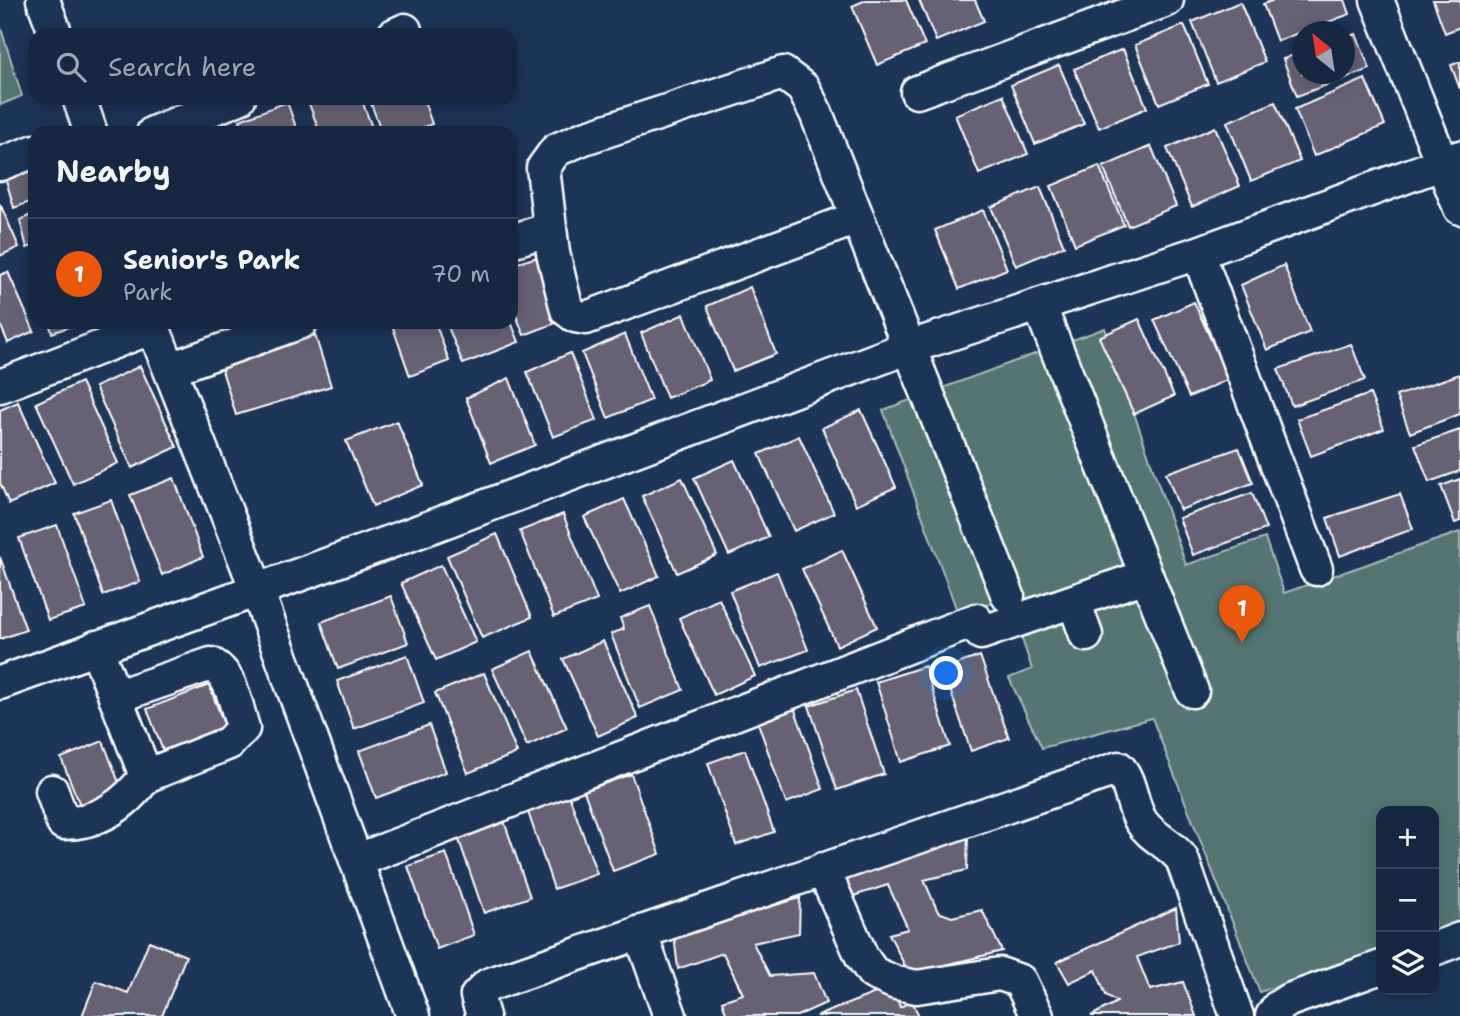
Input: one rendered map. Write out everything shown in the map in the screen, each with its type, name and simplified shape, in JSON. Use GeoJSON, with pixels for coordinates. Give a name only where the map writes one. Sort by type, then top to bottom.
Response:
{"type":"FeatureCollection","features":[{"type":"Feature","properties":{"kind":"street"},"geometry":{"type":"LineString","coordinates":[[43,0],[53,28]]}},
{"type":"Feature","properties":{"kind":"street"},"geometry":{"type":"LineString","coordinates":[[917,92],[1167,0]]}},
{"type":"Feature","properties":{"kind":"street"},"geometry":{"type":"LineString","coordinates":[[1377,0],[1451,160],[1460,208]]}},
{"type":"Feature","properties":{"kind":"street"},"geometry":{"type":"LineString","coordinates":[[857,218],[586,318],[575,316],[567,310],[550,229],[542,168],[556,150],[584,138],[783,73],[803,88],[857,218],[1008,596]]}},
{"type":"Feature","properties":{"kind":"street"},"geometry":{"type":"LineString","coordinates":[[81,105],[86,126]]}},
{"type":"Feature","properties":{"kind":"street"},"geometry":{"type":"LineString","coordinates":[[170,126],[222,105]]}},
{"type":"Feature","properties":{"kind":"street"},"geometry":{"type":"LineString","coordinates":[[0,164],[28,153]]}},
{"type":"Feature","properties":{"kind":"street"},"geometry":{"type":"LineString","coordinates":[[0,683],[907,348],[1198,254],[1451,160]]}},
{"type":"Feature","properties":{"kind":"street"},"geometry":{"type":"LineString","coordinates":[[518,239],[550,229]]}},
{"type":"Feature","properties":{"kind":"street"},"geometry":{"type":"LineString","coordinates":[[1198,254],[1316,569]]}},
{"type":"Feature","properties":{"kind":"street"},"geometry":{"type":"LineString","coordinates":[[1040,307],[1192,691]]}},
{"type":"Feature","properties":{"kind":"street"},"geometry":{"type":"LineString","coordinates":[[0,386],[142,329]]}},
{"type":"Feature","properties":{"kind":"street"},"geometry":{"type":"LineString","coordinates":[[154,329],[257,590],[413,1016]]}},
{"type":"Feature","properties":{"kind":"street"},"geometry":{"type":"LineString","coordinates":[[170,369],[281,329]]}},
{"type":"Feature","properties":{"kind":"street"},"geometry":{"type":"LineString","coordinates":[[356,861],[976,620],[981,634],[1146,576]]}},
{"type":"Feature","properties":{"kind":"street"},"geometry":{"type":"LineString","coordinates":[[1074,601],[1086,635]]}},
{"type":"Feature","properties":{"kind":"street"},"geometry":{"type":"LineString","coordinates":[[96,648],[146,776]]}},
{"type":"Feature","properties":{"kind":"street"},"geometry":{"type":"LineString","coordinates":[[52,790],[63,823],[77,823],[124,804],[146,776],[229,743],[243,728],[227,678],[221,668],[211,664],[115,697]]}},
{"type":"Feature","properties":{"kind":"street"},"geometry":{"type":"LineString","coordinates":[[483,1016],[477,996],[488,985],[1119,768],[1139,818],[1151,834],[1172,846],[1182,859],[1237,1016]]}},
{"type":"Feature","properties":{"kind":"street"},"geometry":{"type":"LineString","coordinates":[[823,869],[862,957],[873,973],[896,983],[917,987],[999,974],[1020,981],[1037,1016]]}},
{"type":"Feature","properties":{"kind":"street"},"geometry":{"type":"LineString","coordinates":[[640,932],[670,1016]]}},
{"type":"Feature","properties":{"kind":"street"},"geometry":{"type":"LineString","coordinates":[[1439,947],[1460,939]]}},
{"type":"Feature","properties":{"kind":"street"},"geometry":{"type":"LineString","coordinates":[[1272,1016],[1278,1007],[1289,1000],[1376,969]]}},
{"type":"Feature","properties":{"kind":"green space"},"geometry":{"type":"Polygon","coordinates":[[[0,25],[22,96],[0,105],[0,25]]]}},
{"type":"Feature","properties":{"kind":"green space"},"geometry":{"type":"Polygon","coordinates":[[[1105,328],[1186,565],[1265,538],[1284,593],[1460,532],[1460,923],[1439,930],[1439,806],[1376,806],[1376,952],[1260,992],[1152,718],[1042,748],[1009,678],[1032,669],[1008,597],[959,616],[883,410],[1105,328]]]}},
{"type":"Feature","properties":{"kind":"building"},"geometry":{"type":"Polygon","coordinates":[[[866,0],[906,0],[925,45],[877,65],[852,6],[866,0]]]}},
{"type":"Feature","properties":{"kind":"building"},"geometry":{"type":"Polygon","coordinates":[[[919,0],[975,0],[984,21],[936,41],[919,0]]]}},
{"type":"Feature","properties":{"kind":"building"},"geometry":{"type":"Polygon","coordinates":[[[1274,0],[1345,0],[1350,14],[1331,21],[1292,21],[1292,35],[1277,41],[1263,4],[1274,0]]]}},
{"type":"Feature","properties":{"kind":"building"},"geometry":{"type":"Polygon","coordinates":[[[1433,0],[1460,0],[1460,27],[1445,33],[1433,0]]]}},
{"type":"Feature","properties":{"kind":"building"},"geometry":{"type":"Polygon","coordinates":[[[1240,2],[1265,62],[1216,82],[1192,22],[1240,2]]]}},
{"type":"Feature","properties":{"kind":"building"},"geometry":{"type":"Polygon","coordinates":[[[1184,25],[1208,84],[1159,104],[1135,45],[1184,25]]]}},
{"type":"Feature","properties":{"kind":"building"},"geometry":{"type":"Polygon","coordinates":[[[1355,34],[1370,69],[1355,75],[1355,34]]]}},
{"type":"Feature","properties":{"kind":"building"},"geometry":{"type":"Polygon","coordinates":[[[1123,49],[1147,108],[1099,128],[1074,69],[1123,49]]]}},
{"type":"Feature","properties":{"kind":"building"},"geometry":{"type":"Polygon","coordinates":[[[1292,56],[1292,83],[1283,59],[1292,56]]]}},
{"type":"Feature","properties":{"kind":"building"},"geometry":{"type":"Polygon","coordinates":[[[1460,62],[1460,89],[1451,65],[1460,62]]]}},
{"type":"Feature","properties":{"kind":"building"},"geometry":{"type":"Polygon","coordinates":[[[1059,65],[1084,124],[1035,144],[1011,85],[1059,65]]]}},
{"type":"Feature","properties":{"kind":"building"},"geometry":{"type":"Polygon","coordinates":[[[1365,79],[1385,125],[1314,156],[1295,109],[1365,79]]]}},
{"type":"Feature","properties":{"kind":"building"},"geometry":{"type":"Polygon","coordinates":[[[1292,84],[1329,84],[1297,96],[1292,84]]]}},
{"type":"Feature","properties":{"kind":"building"},"geometry":{"type":"Polygon","coordinates":[[[1003,95],[1028,154],[979,174],[955,115],[1003,95]]]}},
{"type":"Feature","properties":{"kind":"building"},"geometry":{"type":"Polygon","coordinates":[[[1275,102],[1300,161],[1251,181],[1227,122],[1275,102]]]}},
{"type":"Feature","properties":{"kind":"building"},"geometry":{"type":"Polygon","coordinates":[[[279,105],[288,105],[296,126],[242,126],[240,120],[279,105]]]}},
{"type":"Feature","properties":{"kind":"building"},"geometry":{"type":"Polygon","coordinates":[[[310,105],[364,105],[371,126],[317,126],[310,105]]]}},
{"type":"Feature","properties":{"kind":"building"},"geometry":{"type":"Polygon","coordinates":[[[372,105],[425,105],[432,124],[427,126],[379,126],[372,105]]]}},
{"type":"Feature","properties":{"kind":"building"},"geometry":{"type":"Polygon","coordinates":[[[1215,127],[1240,186],[1192,207],[1167,148],[1215,127]]]}},
{"type":"Feature","properties":{"kind":"building"},"geometry":{"type":"Polygon","coordinates":[[[1151,146],[1176,206],[1128,226],[1103,167],[1151,146]]]}},
{"type":"Feature","properties":{"kind":"building"},"geometry":{"type":"Polygon","coordinates":[[[1099,166],[1124,225],[1075,245],[1051,186],[1099,166]]]}},
{"type":"Feature","properties":{"kind":"building"},"geometry":{"type":"Polygon","coordinates":[[[28,172],[28,203],[14,208],[6,180],[28,172]]]}},
{"type":"Feature","properties":{"kind":"building"},"geometry":{"type":"Polygon","coordinates":[[[1040,187],[1064,246],[1016,266],[991,207],[1040,187]]]}},
{"type":"Feature","properties":{"kind":"building"},"geometry":{"type":"Polygon","coordinates":[[[0,204],[19,247],[0,256],[0,204]]]}},
{"type":"Feature","properties":{"kind":"building"},"geometry":{"type":"Polygon","coordinates":[[[983,210],[1007,269],[959,289],[935,230],[983,210]]]}},
{"type":"Feature","properties":{"kind":"building"},"geometry":{"type":"Polygon","coordinates":[[[28,216],[27,248],[20,220],[28,216]]]}},
{"type":"Feature","properties":{"kind":"building"},"geometry":{"type":"Polygon","coordinates":[[[544,255],[564,320],[524,335],[518,320],[518,263],[544,255]]]}},
{"type":"Feature","properties":{"kind":"building"},"geometry":{"type":"Polygon","coordinates":[[[1284,265],[1310,332],[1267,350],[1241,285],[1284,265]]]}},
{"type":"Feature","properties":{"kind":"building"},"geometry":{"type":"Polygon","coordinates":[[[8,272],[28,317],[28,329],[34,331],[8,343],[0,324],[0,275],[8,272]]]}},
{"type":"Feature","properties":{"kind":"building"},"geometry":{"type":"Polygon","coordinates":[[[750,287],[776,354],[733,371],[707,306],[750,287]]]}},
{"type":"Feature","properties":{"kind":"building"},"geometry":{"type":"Polygon","coordinates":[[[1194,302],[1229,379],[1189,397],[1154,320],[1194,302]]]}},
{"type":"Feature","properties":{"kind":"building"},"geometry":{"type":"Polygon","coordinates":[[[684,314],[710,380],[667,398],[641,333],[684,314]]]}},
{"type":"Feature","properties":{"kind":"building"},"geometry":{"type":"Polygon","coordinates":[[[1139,319],[1174,396],[1134,414],[1099,337],[1139,319]]]}},
{"type":"Feature","properties":{"kind":"building"},"geometry":{"type":"Polygon","coordinates":[[[393,329],[438,329],[449,361],[410,376],[393,329]]]}},
{"type":"Feature","properties":{"kind":"building"},"geometry":{"type":"Polygon","coordinates":[[[449,329],[514,329],[519,342],[463,364],[449,329]]]}},
{"type":"Feature","properties":{"kind":"building"},"geometry":{"type":"Polygon","coordinates":[[[625,334],[651,400],[608,418],[582,353],[625,334]]]}},
{"type":"Feature","properties":{"kind":"building"},"geometry":{"type":"Polygon","coordinates":[[[315,335],[331,386],[236,415],[220,364],[315,335]]]}},
{"type":"Feature","properties":{"kind":"building"},"geometry":{"type":"Polygon","coordinates":[[[1351,344],[1365,380],[1292,406],[1278,369],[1351,344]]]}},
{"type":"Feature","properties":{"kind":"building"},"geometry":{"type":"Polygon","coordinates":[[[570,353],[597,420],[553,437],[527,372],[570,353]]]}},
{"type":"Feature","properties":{"kind":"building"},"geometry":{"type":"Polygon","coordinates":[[[140,366],[177,447],[132,468],[95,387],[140,366]]]}},
{"type":"Feature","properties":{"kind":"building"},"geometry":{"type":"Polygon","coordinates":[[[1460,374],[1460,414],[1410,433],[1396,396],[1460,374]]]}},
{"type":"Feature","properties":{"kind":"building"},"geometry":{"type":"Polygon","coordinates":[[[509,378],[535,445],[491,463],[466,398],[509,378]]]}},
{"type":"Feature","properties":{"kind":"building"},"geometry":{"type":"Polygon","coordinates":[[[81,382],[118,463],[73,484],[36,403],[81,382]]]}},
{"type":"Feature","properties":{"kind":"building"},"geometry":{"type":"Polygon","coordinates":[[[1370,394],[1384,429],[1311,456],[1297,419],[1370,394]]]}},
{"type":"Feature","properties":{"kind":"building"},"geometry":{"type":"Polygon","coordinates":[[[18,402],[55,483],[9,504],[0,483],[0,410],[18,402]]]}},
{"type":"Feature","properties":{"kind":"building"},"geometry":{"type":"Polygon","coordinates":[[[861,410],[896,487],[856,505],[822,428],[861,410]]]}},
{"type":"Feature","properties":{"kind":"building"},"geometry":{"type":"Polygon","coordinates":[[[397,421],[423,485],[373,506],[346,441],[397,421]]]}},
{"type":"Feature","properties":{"kind":"building"},"geometry":{"type":"Polygon","coordinates":[[[1460,430],[1460,471],[1429,482],[1415,445],[1460,430]]]}},
{"type":"Feature","properties":{"kind":"building"},"geometry":{"type":"Polygon","coordinates":[[[799,436],[834,513],[794,531],[759,454],[799,436]]]}},
{"type":"Feature","properties":{"kind":"building"},"geometry":{"type":"Polygon","coordinates":[[[1239,448],[1253,483],[1180,510],[1166,473],[1239,448]]]}},
{"type":"Feature","properties":{"kind":"building"},"geometry":{"type":"Polygon","coordinates":[[[734,460],[769,537],[729,555],[694,478],[734,460]]]}},
{"type":"Feature","properties":{"kind":"building"},"geometry":{"type":"Polygon","coordinates":[[[174,478],[203,557],[162,575],[130,495],[174,478]]]}},
{"type":"Feature","properties":{"kind":"building"},"geometry":{"type":"Polygon","coordinates":[[[682,478],[717,555],[677,573],[642,496],[682,478]]]}},
{"type":"Feature","properties":{"kind":"building"},"geometry":{"type":"Polygon","coordinates":[[[1460,479],[1460,521],[1455,523],[1441,486],[1460,479]]]}},
{"type":"Feature","properties":{"kind":"building"},"geometry":{"type":"Polygon","coordinates":[[[1252,493],[1266,529],[1193,555],[1179,518],[1252,493]]]}},
{"type":"Feature","properties":{"kind":"building"},"geometry":{"type":"Polygon","coordinates":[[[1400,494],[1413,529],[1340,556],[1327,518],[1400,494]]]}},
{"type":"Feature","properties":{"kind":"building"},"geometry":{"type":"Polygon","coordinates":[[[624,499],[659,576],[620,594],[584,517],[624,499]]]}},
{"type":"Feature","properties":{"kind":"building"},"geometry":{"type":"Polygon","coordinates":[[[111,500],[140,582],[103,595],[74,513],[111,500]]]}},
{"type":"Feature","properties":{"kind":"building"},"geometry":{"type":"Polygon","coordinates":[[[563,514],[597,600],[554,617],[520,531],[563,514]]]}},
{"type":"Feature","properties":{"kind":"building"},"geometry":{"type":"Polygon","coordinates":[[[57,525],[86,608],[48,620],[19,538],[57,525]]]}},
{"type":"Feature","properties":{"kind":"building"},"geometry":{"type":"Polygon","coordinates":[[[497,534],[532,617],[482,638],[447,556],[497,534]]]}},
{"type":"Feature","properties":{"kind":"building"},"geometry":{"type":"Polygon","coordinates":[[[842,550],[877,627],[837,646],[802,569],[842,550]]]}},
{"type":"Feature","properties":{"kind":"building"},"geometry":{"type":"Polygon","coordinates":[[[0,557],[26,630],[0,639],[0,557]]]}},
{"type":"Feature","properties":{"kind":"building"},"geometry":{"type":"Polygon","coordinates":[[[441,565],[476,642],[436,660],[401,583],[441,565]]]}},
{"type":"Feature","properties":{"kind":"building"},"geometry":{"type":"Polygon","coordinates":[[[777,572],[808,650],[760,668],[730,591],[777,572]]]}},
{"type":"Feature","properties":{"kind":"building"},"geometry":{"type":"Polygon","coordinates":[[[391,596],[408,643],[338,669],[321,622],[391,596]]]}},
{"type":"Feature","properties":{"kind":"building"},"geometry":{"type":"Polygon","coordinates":[[[719,599],[755,676],[714,695],[679,618],[719,599]]]}},
{"type":"Feature","properties":{"kind":"building"},"geometry":{"type":"Polygon","coordinates":[[[650,606],[683,690],[640,708],[611,634],[624,629],[620,618],[650,606]]]}},
{"type":"Feature","properties":{"kind":"building"},"geometry":{"type":"Polygon","coordinates":[[[603,641],[638,718],[598,736],[563,659],[603,641]]]}},
{"type":"Feature","properties":{"kind":"building"},"geometry":{"type":"Polygon","coordinates":[[[532,651],[567,728],[527,746],[492,669],[532,651]]]}},
{"type":"Feature","properties":{"kind":"building"},"geometry":{"type":"Polygon","coordinates":[[[407,655],[424,703],[354,729],[337,681],[407,655]]]}},
{"type":"Feature","properties":{"kind":"building"},"geometry":{"type":"Polygon","coordinates":[[[980,656],[1009,738],[971,751],[943,669],[980,656]]]}},
{"type":"Feature","properties":{"kind":"building"},"geometry":{"type":"Polygon","coordinates":[[[925,666],[950,746],[901,762],[876,682],[925,666]]]}},
{"type":"Feature","properties":{"kind":"building"},"geometry":{"type":"Polygon","coordinates":[[[484,673],[517,753],[468,773],[435,693],[484,673]]]}},
{"type":"Feature","properties":{"kind":"building"},"geometry":{"type":"Polygon","coordinates":[[[209,685],[227,732],[165,756],[147,709],[209,685]]]}},
{"type":"Feature","properties":{"kind":"building"},"geometry":{"type":"Polygon","coordinates":[[[856,690],[884,774],[837,790],[809,706],[856,690]]]}},
{"type":"Feature","properties":{"kind":"building"},"geometry":{"type":"Polygon","coordinates":[[[794,707],[823,789],[786,803],[757,720],[794,707]]]}},
{"type":"Feature","properties":{"kind":"building"},"geometry":{"type":"Polygon","coordinates":[[[429,725],[446,772],[376,798],[359,751],[429,725]]]}},
{"type":"Feature","properties":{"kind":"building"},"geometry":{"type":"Polygon","coordinates":[[[103,741],[121,788],[80,805],[61,758],[103,741]]]}},
{"type":"Feature","properties":{"kind":"building"},"geometry":{"type":"Polygon","coordinates":[[[745,750],[774,832],[736,845],[708,763],[745,750]]]}},
{"type":"Feature","properties":{"kind":"building"},"geometry":{"type":"Polygon","coordinates":[[[631,774],[660,854],[613,871],[584,791],[631,774]]]}},
{"type":"Feature","properties":{"kind":"building"},"geometry":{"type":"Polygon","coordinates":[[[569,795],[597,874],[554,889],[527,809],[569,795]]]}},
{"type":"Feature","properties":{"kind":"building"},"geometry":{"type":"Polygon","coordinates":[[[503,818],[530,897],[484,913],[457,834],[503,818]]]}},
{"type":"Feature","properties":{"kind":"building"},"geometry":{"type":"Polygon","coordinates":[[[968,834],[967,870],[924,880],[938,912],[952,917],[982,910],[1002,951],[909,974],[889,934],[908,929],[888,885],[847,898],[839,869],[968,834]]]}},
{"type":"Feature","properties":{"kind":"building"},"geometry":{"type":"Polygon","coordinates":[[[446,853],[474,935],[437,949],[408,866],[446,853]]]}},
{"type":"Feature","properties":{"kind":"building"},"geometry":{"type":"Polygon","coordinates":[[[800,898],[799,933],[753,943],[770,976],[814,973],[826,1003],[797,1016],[727,1016],[722,1001],[743,994],[723,953],[678,969],[674,935],[800,898]]]}},
{"type":"Feature","properties":{"kind":"building"},"geometry":{"type":"Polygon","coordinates":[[[1176,908],[1179,942],[1137,957],[1150,990],[1183,982],[1196,1016],[1091,1016],[1117,1002],[1106,995],[1096,970],[1069,983],[1057,962],[1176,908]]]}},
{"type":"Feature","properties":{"kind":"building"},"geometry":{"type":"Polygon","coordinates":[[[149,941],[186,956],[162,1016],[82,1016],[96,981],[128,993],[149,941]]]}},
{"type":"Feature","properties":{"kind":"building"},"geometry":{"type":"Polygon","coordinates":[[[893,986],[900,1007],[912,1001],[919,1016],[817,1016],[893,986]]]}},
{"type":"Feature","properties":{"kind":"place","name":"Senior's Park"},"geometry":{"type":"Point","coordinates":[1242,643]}}]}
